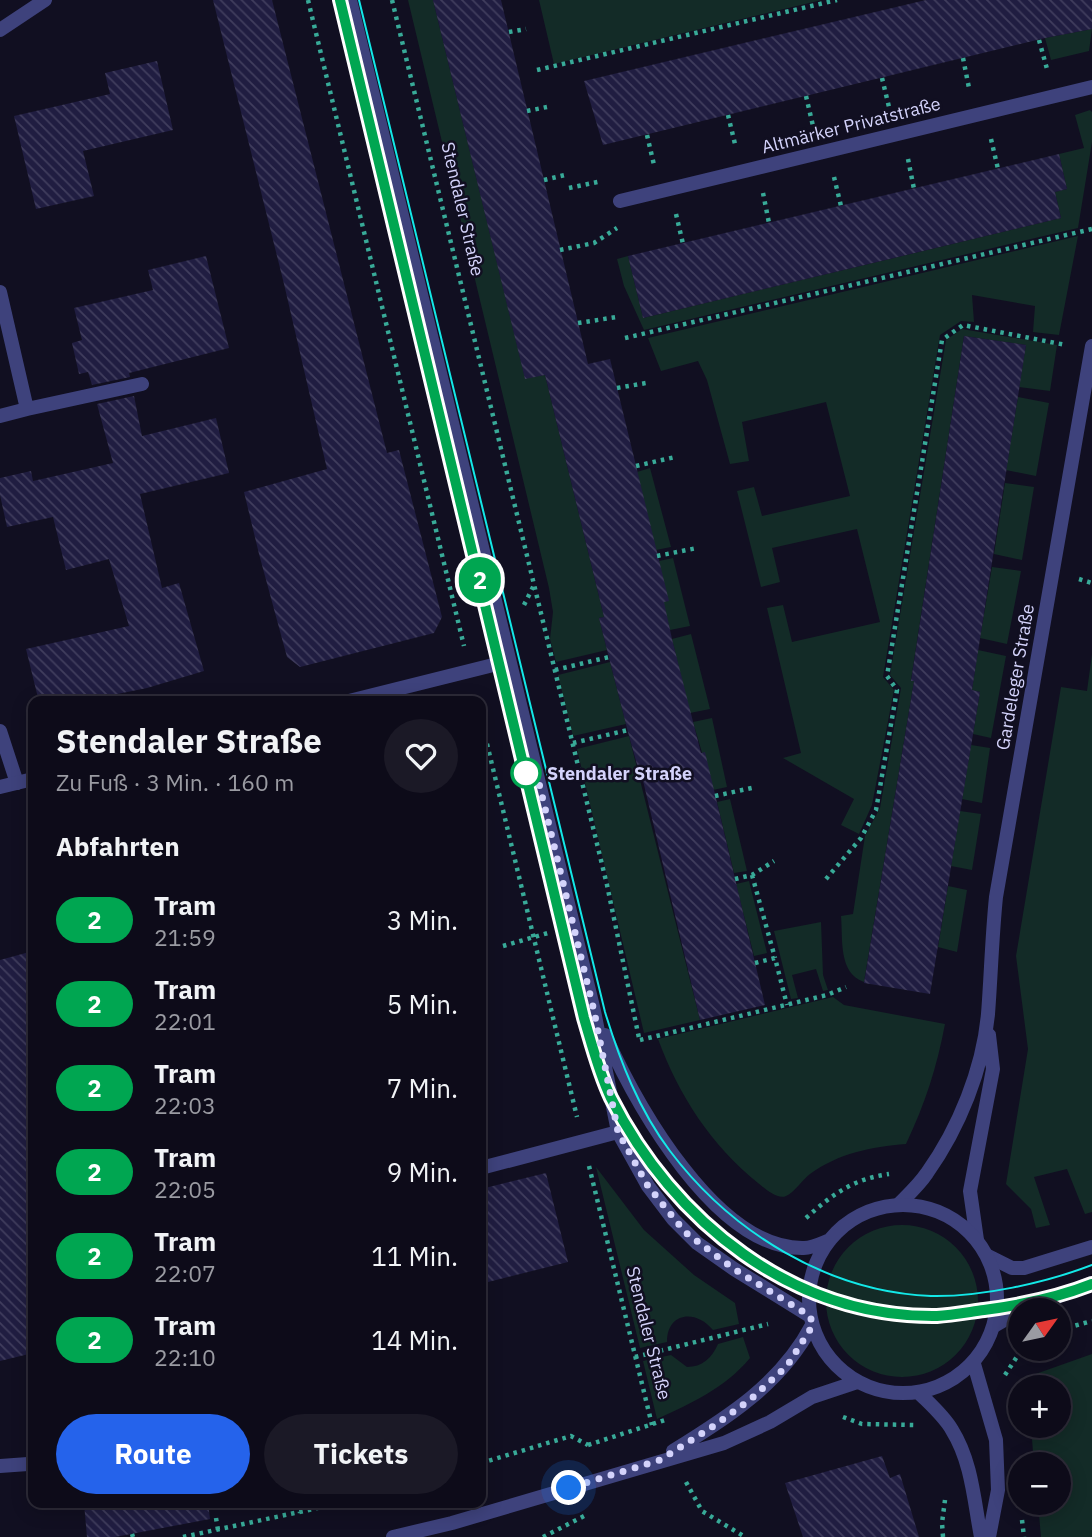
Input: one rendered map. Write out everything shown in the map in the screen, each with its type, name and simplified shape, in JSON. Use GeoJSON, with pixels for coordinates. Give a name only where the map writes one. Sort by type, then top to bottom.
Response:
{"type":"FeatureCollection","features":[{"type":"Feature","properties":{"kind":"street"},"geometry":{"type":"LineString","coordinates":[[0,30],[45,0]]}},
{"type":"Feature","properties":{"kind":"street"},"geometry":{"type":"LineString","coordinates":[[350,0],[594,1011],[618,1132],[648,1186],[685,1232],[734,1269],[811,1320]]}},
{"type":"Feature","properties":{"kind":"street","name":"Altmärker Privatstraße"},"geometry":{"type":"LineString","coordinates":[[620,201],[1092,87]]}},
{"type":"Feature","properties":{"kind":"street"},"geometry":{"type":"LineString","coordinates":[[0,292],[27,409]]}},
{"type":"Feature","properties":{"kind":"street","name":"Gardeleger Straße"},"geometry":{"type":"LineString","coordinates":[[977,1240],[970,1191],[993,1069],[988,1016],[996,897],[1092,348]]}},
{"type":"Feature","properties":{"kind":"street"},"geometry":{"type":"LineString","coordinates":[[0,416],[142,384]]}},
{"type":"Feature","properties":{"kind":"street"},"geometry":{"type":"LineString","coordinates":[[369,696],[509,661]]}},
{"type":"Feature","properties":{"kind":"street"},"geometry":{"type":"LineString","coordinates":[[0,731],[17,783]]}},
{"type":"Feature","properties":{"kind":"street"},"geometry":{"type":"LineString","coordinates":[[0,787],[28,780]]}},
{"type":"Feature","properties":{"kind":"street"},"geometry":{"type":"LineString","coordinates":[[594,1011],[648,1119],[667,1150],[701,1189],[735,1220],[763,1238],[786,1246],[805,1248],[830,1240]]}},
{"type":"Feature","properties":{"kind":"street","name":"Gardeleger Straße"},"geometry":{"type":"LineString","coordinates":[[898,1205],[927,1175],[956,1125],[980,1059],[988,1016]]}},
{"type":"Feature","properties":{"kind":"street"},"geometry":{"type":"LineString","coordinates":[[486,1167],[618,1132]]}},
{"type":"Feature","properties":{"kind":"street"},"geometry":{"type":"LineString","coordinates":[[898,1205],[920,1206],[942,1213],[961,1224],[988,1256],[998,1293],[994,1326],[986,1346],[974,1364],[948,1383],[919,1393],[887,1393],[857,1382],[845,1374],[825,1352],[811,1320],[810,1283],[817,1260],[830,1240],[860,1215],[878,1208],[898,1205]]}},
{"type":"Feature","properties":{"kind":"street"},"geometry":{"type":"LineString","coordinates":[[988,1256],[1012,1268],[1024,1268],[1092,1247]]}},
{"type":"Feature","properties":{"kind":"street"},"geometry":{"type":"LineString","coordinates":[[1054,1298],[1092,1283]]}},
{"type":"Feature","properties":{"kind":"street"},"geometry":{"type":"LineString","coordinates":[[994,1326],[1008,1318]]}},
{"type":"Feature","properties":{"kind":"street"},"geometry":{"type":"LineString","coordinates":[[660,1460],[751,1399],[787,1366],[811,1320]]}},
{"type":"Feature","properties":{"kind":"street"},"geometry":{"type":"LineString","coordinates":[[974,1364],[996,1440],[998,1490],[989,1537]]}},
{"type":"Feature","properties":{"kind":"street"},"geometry":{"type":"LineString","coordinates":[[393,1537],[429,1533],[660,1460],[724,1443],[770,1422],[812,1396],[857,1382]]}},
{"type":"Feature","properties":{"kind":"street"},"geometry":{"type":"LineString","coordinates":[[919,1393],[945,1420],[959,1442],[969,1470],[981,1537]]}},
{"type":"Feature","properties":{"kind":"street"},"geometry":{"type":"LineString","coordinates":[[0,1466],[28,1464]]}},
{"type":"Feature","properties":{"kind":"path"},"geometry":{"type":"LineString","coordinates":[[309,0],[470,671]]}},
{"type":"Feature","properties":{"kind":"path","name":"Stendaler Straße"},"geometry":{"type":"LineString","coordinates":[[393,0],[573,743],[624,981],[640,1040],[787,1005]]}},
{"type":"Feature","properties":{"kind":"path"},"geometry":{"type":"LineString","coordinates":[[537,70],[837,0]]}},
{"type":"Feature","properties":{"kind":"path"},"geometry":{"type":"LineString","coordinates":[[509,32],[526,29]]}},
{"type":"Feature","properties":{"kind":"path"},"geometry":{"type":"LineString","coordinates":[[1039,40],[1047,71]]}},
{"type":"Feature","properties":{"kind":"path"},"geometry":{"type":"LineString","coordinates":[[963,58],[971,93]]}},
{"type":"Feature","properties":{"kind":"path"},"geometry":{"type":"LineString","coordinates":[[882,78],[891,114]]}},
{"type":"Feature","properties":{"kind":"path"},"geometry":{"type":"LineString","coordinates":[[806,96],[814,132]]}},
{"type":"Feature","properties":{"kind":"path"},"geometry":{"type":"LineString","coordinates":[[527,111],[547,107]]}},
{"type":"Feature","properties":{"kind":"path"},"geometry":{"type":"LineString","coordinates":[[728,115],[737,151]]}},
{"type":"Feature","properties":{"kind":"path"},"geometry":{"type":"LineString","coordinates":[[647,135],[655,170]]}},
{"type":"Feature","properties":{"kind":"path"},"geometry":{"type":"LineString","coordinates":[[990,137],[998,169]]}},
{"type":"Feature","properties":{"kind":"path"},"geometry":{"type":"LineString","coordinates":[[908,158],[914,189]]}},
{"type":"Feature","properties":{"kind":"path"},"geometry":{"type":"LineString","coordinates":[[833,173],[841,206]]}},
{"type":"Feature","properties":{"kind":"path"},"geometry":{"type":"LineString","coordinates":[[544,180],[565,175]]}},
{"type":"Feature","properties":{"kind":"path"},"geometry":{"type":"LineString","coordinates":[[762,188],[769,223]]}},
{"type":"Feature","properties":{"kind":"path"},"geometry":{"type":"LineString","coordinates":[[675,208],[683,244]]}},
{"type":"Feature","properties":{"kind":"path"},"geometry":{"type":"LineString","coordinates":[[625,338],[1092,229]]}},
{"type":"Feature","properties":{"kind":"path"},"geometry":{"type":"LineString","coordinates":[[560,250],[594,243]]}},
{"type":"Feature","properties":{"kind":"path"},"geometry":{"type":"LineString","coordinates":[[578,323],[617,317]]}},
{"type":"Feature","properties":{"kind":"path"},"geometry":{"type":"LineString","coordinates":[[826,879],[861,838],[876,810],[897,690],[887,676],[942,340],[963,325],[1092,348]]}},
{"type":"Feature","properties":{"kind":"path"},"geometry":{"type":"LineString","coordinates":[[617,388],[646,383]]}},
{"type":"Feature","properties":{"kind":"path"},"geometry":{"type":"LineString","coordinates":[[636,466],[675,457]]}},
{"type":"Feature","properties":{"kind":"path"},"geometry":{"type":"LineString","coordinates":[[657,556],[697,548]]}},
{"type":"Feature","properties":{"kind":"path"},"geometry":{"type":"LineString","coordinates":[[555,670],[609,657]]}},
{"type":"Feature","properties":{"kind":"path"},"geometry":{"type":"LineString","coordinates":[[559,722],[567,720]]}},
{"type":"Feature","properties":{"kind":"path"},"geometry":{"type":"LineString","coordinates":[[573,743],[628,730]]}},
{"type":"Feature","properties":{"kind":"path","name":"Stendaler Straße"},"geometry":{"type":"LineString","coordinates":[[486,740],[652,1425]]}},
{"type":"Feature","properties":{"kind":"path"},"geometry":{"type":"LineString","coordinates":[[715,796],[756,787]]}},
{"type":"Feature","properties":{"kind":"path"},"geometry":{"type":"LineString","coordinates":[[735,879],[752,875],[774,861]]}},
{"type":"Feature","properties":{"kind":"path"},"geometry":{"type":"LineString","coordinates":[[752,875],[787,1005],[827,995],[846,987]]}},
{"type":"Feature","properties":{"kind":"path"},"geometry":{"type":"LineString","coordinates":[[503,946],[549,933]]}},
{"type":"Feature","properties":{"kind":"path"},"geometry":{"type":"LineString","coordinates":[[755,963],[775,958]]}},
{"type":"Feature","properties":{"kind":"path"},"geometry":{"type":"LineString","coordinates":[[1071,1327],[1092,1321]]}},
{"type":"Feature","properties":{"kind":"path"},"geometry":{"type":"LineString","coordinates":[[635,1357],[768,1324]]}},
{"type":"Feature","properties":{"kind":"path"},"geometry":{"type":"LineString","coordinates":[[486,1462],[571,1436],[587,1445],[674,1417]]}},
{"type":"Feature","properties":{"kind":"path"},"geometry":{"type":"LineString","coordinates":[[912,1426],[920,1435]]}},
{"type":"Feature","properties":{"kind":"path"},"geometry":{"type":"LineString","coordinates":[[685,1480],[702,1511],[745,1537]]}},
{"type":"Feature","properties":{"kind":"path"},"geometry":{"type":"LineString","coordinates":[[943,1537],[945,1498]]}},
{"type":"Feature","properties":{"kind":"path"},"geometry":{"type":"LineString","coordinates":[[300,1508],[300,1513]]}},
{"type":"Feature","properties":{"kind":"path"},"geometry":{"type":"LineString","coordinates":[[183,1537],[320,1508]]}},
{"type":"Feature","properties":{"kind":"path"},"geometry":{"type":"LineString","coordinates":[[216,1518],[218,1530]]}},
{"type":"Feature","properties":{"kind":"green space"},"geometry":{"type":"Polygon","coordinates":[[[408,0],[433,0],[525,378],[545,375],[604,617],[599,618],[607,650],[556,662],[550,639],[553,612],[549,588],[408,0]]]}},
{"type":"Feature","properties":{"kind":"green space"},"geometry":{"type":"Polygon","coordinates":[[[539,0],[822,0],[554,64],[539,0]]]}},
{"type":"Feature","properties":{"kind":"green space"},"geometry":{"type":"Polygon","coordinates":[[[1092,29],[1089,51],[1051,60],[1045,38],[1092,29]]]}},
{"type":"Feature","properties":{"kind":"green space"},"geometry":{"type":"Polygon","coordinates":[[[1090,110],[1092,142],[1078,228],[644,330],[624,286],[617,259],[628,256],[643,318],[1061,218],[1055,192],[1067,189],[1059,154],[1084,148],[1075,115],[1090,110]]]}},
{"type":"Feature","properties":{"kind":"green space"},"geometry":{"type":"Polygon","coordinates":[[[1078,236],[1059,335],[1033,332],[1035,306],[972,295],[974,322],[961,321],[940,335],[883,677],[894,690],[872,805],[859,834],[841,825],[854,799],[783,758],[801,753],[767,608],[783,605],[792,642],[880,622],[857,529],[772,548],[780,582],[761,587],[737,491],[754,487],[762,516],[850,496],[826,402],[742,422],[749,461],[730,464],[707,380],[698,361],[661,371],[648,338],[1078,236]]]}},
{"type":"Feature","properties":{"kind":"green space"},"geometry":{"type":"Polygon","coordinates":[[[962,329],[1057,345],[1050,391],[1019,387],[1026,345],[964,336],[911,680],[914,681],[864,982],[856,978],[846,963],[841,916],[853,914],[865,836],[880,808],[901,688],[890,675],[946,340],[962,329]]]}},
{"type":"Feature","properties":{"kind":"green space"},"geometry":{"type":"Polygon","coordinates":[[[1018,397],[1049,403],[1036,476],[1006,470],[1018,397]]]}},
{"type":"Feature","properties":{"kind":"green space"},"geometry":{"type":"Polygon","coordinates":[[[650,468],[671,547],[656,550],[637,472],[650,468]]]}},
{"type":"Feature","properties":{"kind":"green space"},"geometry":{"type":"Polygon","coordinates":[[[1005,483],[1034,487],[1022,560],[994,554],[1005,483]]]}},
{"type":"Feature","properties":{"kind":"green space"},"geometry":{"type":"Polygon","coordinates":[[[673,558],[690,626],[670,630],[663,602],[668,601],[659,561],[673,558]]]}},
{"type":"Feature","properties":{"kind":"green space"},"geometry":{"type":"Polygon","coordinates":[[[992,567],[1021,571],[1007,644],[980,638],[992,567]]]}},
{"type":"Feature","properties":{"kind":"green space"},"geometry":{"type":"Polygon","coordinates":[[[691,634],[710,709],[690,713],[672,639],[691,634]]]}},
{"type":"Feature","properties":{"kind":"green space"},"geometry":{"type":"Polygon","coordinates":[[[978,650],[1006,656],[991,738],[973,734],[980,692],[972,690],[978,650]]]}},
{"type":"Feature","properties":{"kind":"green space"},"geometry":{"type":"Polygon","coordinates":[[[1092,654],[1092,1212],[1085,1214],[1067,1169],[1034,1177],[1050,1225],[1036,1228],[1031,1209],[1006,1184],[1028,1049],[1016,956],[1061,687],[1087,691],[1092,654]]]}},
{"type":"Feature","properties":{"kind":"green space"},"geometry":{"type":"Polygon","coordinates":[[[610,662],[626,724],[573,736],[558,675],[610,662]]]}},
{"type":"Feature","properties":{"kind":"green space"},"geometry":{"type":"Polygon","coordinates":[[[712,718],[727,787],[713,790],[693,722],[712,718]]]}},
{"type":"Feature","properties":{"kind":"green space"},"geometry":{"type":"Polygon","coordinates":[[[629,736],[700,1020],[644,1033],[577,749],[629,736]]]}},
{"type":"Feature","properties":{"kind":"green space"},"geometry":{"type":"Polygon","coordinates":[[[971,745],[990,748],[982,803],[962,799],[971,745]]]}},
{"type":"Feature","properties":{"kind":"green space"},"geometry":{"type":"Polygon","coordinates":[[[730,799],[747,871],[734,873],[717,802],[730,799]]]}},
{"type":"Feature","properties":{"kind":"green space"},"geometry":{"type":"Polygon","coordinates":[[[960,811],[981,814],[972,870],[951,866],[960,811]]]}},
{"type":"Feature","properties":{"kind":"green space"},"geometry":{"type":"Polygon","coordinates":[[[749,881],[767,953],[754,956],[736,884],[749,881]]]}},
{"type":"Feature","properties":{"kind":"green space"},"geometry":{"type":"Polygon","coordinates":[[[948,886],[967,890],[957,952],[938,947],[948,886]]]}},
{"type":"Feature","properties":{"kind":"green space"},"geometry":{"type":"Polygon","coordinates":[[[821,922],[823,975],[828,990],[823,991],[816,969],[792,975],[798,998],[791,999],[774,931],[821,922]]]}},
{"type":"Feature","properties":{"kind":"green space"},"geometry":{"type":"Polygon","coordinates":[[[833,997],[844,1005],[945,1024],[934,1070],[925,1100],[906,1144],[868,1149],[844,1156],[810,1174],[789,1194],[779,1196],[764,1188],[741,1168],[711,1136],[686,1100],[658,1039],[833,997]]]}},
{"type":"Feature","properties":{"kind":"green space"},"geometry":{"type":"Polygon","coordinates":[[[596,1167],[644,1230],[694,1275],[735,1303],[739,1324],[713,1330],[699,1319],[684,1317],[677,1319],[672,1325],[667,1342],[640,1348],[596,1167]]]}},
{"type":"Feature","properties":{"kind":"green space"},"geometry":{"type":"Polygon","coordinates":[[[902,1225],[931,1231],[955,1248],[972,1272],[978,1301],[972,1330],[955,1354],[931,1371],[902,1377],[873,1371],[849,1354],[832,1330],[826,1301],[832,1272],[849,1248],[873,1231],[902,1225]]]}},
{"type":"Feature","properties":{"kind":"green space"},"geometry":{"type":"Polygon","coordinates":[[[743,1337],[750,1358],[740,1369],[707,1394],[657,1419],[643,1361],[671,1355],[687,1367],[692,1367],[706,1361],[718,1344],[743,1337]]]}},
{"type":"Feature","properties":{"kind":"green space"},"geometry":{"type":"Polygon","coordinates":[[[1092,1354],[1092,1537],[1041,1537],[1039,1515],[1071,1515],[1071,1452],[1033,1452],[1032,1438],[1071,1438],[1071,1375],[1033,1375],[1092,1354]]]}},
{"type":"Feature","properties":{"kind":"building"},"geometry":{"type":"Polygon","coordinates":[[[213,0],[272,0],[387,453],[399,450],[442,617],[434,633],[300,667],[287,657],[244,492],[327,469],[213,0]]]}},
{"type":"Feature","properties":{"kind":"building"},"geometry":{"type":"Polygon","coordinates":[[[433,0],[501,0],[588,364],[610,359],[669,601],[664,602],[672,639],[701,753],[705,752],[765,1005],[700,1020],[640,768],[629,736],[599,618],[604,617],[545,375],[525,379],[433,0]]]}},
{"type":"Feature","properties":{"kind":"building"},"geometry":{"type":"Polygon","coordinates":[[[926,0],[1092,0],[1092,29],[603,145],[584,81],[926,0]]]}},
{"type":"Feature","properties":{"kind":"building"},"geometry":{"type":"Polygon","coordinates":[[[157,61],[173,130],[83,151],[94,196],[36,209],[14,116],[110,94],[105,73],[157,61]]]}},
{"type":"Feature","properties":{"kind":"building"},"geometry":{"type":"Polygon","coordinates":[[[1059,154],[1067,189],[1055,192],[1061,218],[643,318],[628,256],[1059,154]]]}},
{"type":"Feature","properties":{"kind":"building"},"geometry":{"type":"Polygon","coordinates":[[[206,256],[229,348],[129,373],[130,377],[92,385],[88,372],[79,374],[72,343],[82,340],[74,308],[153,290],[148,270],[206,256]]]}},
{"type":"Feature","properties":{"kind":"building"},"geometry":{"type":"Polygon","coordinates":[[[964,336],[1026,345],[972,690],[980,692],[930,994],[864,983],[914,681],[911,681],[964,336]]]}},
{"type":"Feature","properties":{"kind":"building"},"geometry":{"type":"Polygon","coordinates":[[[134,396],[142,436],[216,418],[229,473],[140,494],[162,588],[179,583],[204,671],[147,688],[108,696],[38,696],[26,649],[129,626],[109,559],[66,570],[53,517],[7,527],[0,495],[0,478],[31,471],[33,481],[113,463],[97,404],[134,396]]]}},
{"type":"Feature","properties":{"kind":"building"},"geometry":{"type":"Polygon","coordinates":[[[28,952],[28,1354],[0,1361],[0,960],[28,952]]]}},
{"type":"Feature","properties":{"kind":"building"},"geometry":{"type":"Polygon","coordinates":[[[546,1173],[568,1262],[488,1282],[486,1188],[546,1173]]]}},
{"type":"Feature","properties":{"kind":"building"},"geometry":{"type":"Polygon","coordinates":[[[882,1456],[890,1478],[900,1474],[919,1537],[803,1537],[785,1483],[882,1456]]]}},
{"type":"Feature","properties":{"kind":"building"},"geometry":{"type":"Polygon","coordinates":[[[84,1508],[209,1508],[210,1519],[115,1537],[87,1537],[84,1508]]]}},
{"type":"Feature","properties":{"kind":"tram line"},"geometry":{"type":"LineString","coordinates":[[340,0],[587,1026],[597,1063],[611,1098],[651,1164],[698,1218],[752,1261],[812,1291],[877,1309],[946,1314],[1018,1306],[1092,1284]]}},
{"type":"Feature","properties":{"kind":"tram line","name":"2"},"geometry":{"type":"LineString","coordinates":[[340,0],[584,1018],[611,1098],[651,1164],[678,1198],[714,1233],[771,1272],[809,1290],[871,1309],[938,1316],[1029,1304],[1092,1284]]}},
{"type":"Feature","properties":{"kind":"tram line"},"geometry":{"type":"LineString","coordinates":[[359,0],[605,1012],[624,1067],[649,1119],[670,1151],[695,1180],[722,1207],[752,1231],[819,1270],[855,1283],[893,1292],[950,1296],[1013,1288],[1092,1265]]}},
{"type":"Feature","properties":{"kind":"place","name":"Stendaler Straße"},"geometry":{"type":"Point","coordinates":[526,773]}},
{"type":"Feature","properties":{"kind":"route"},"geometry":{"type":"LineString","coordinates":[[526,773],[536,771],[594,1011],[618,1132],[648,1186],[685,1232],[748,1279],[796,1305],[810,1316],[813,1325],[787,1366],[751,1399],[715,1425],[660,1460],[569,1488]]}}]}
